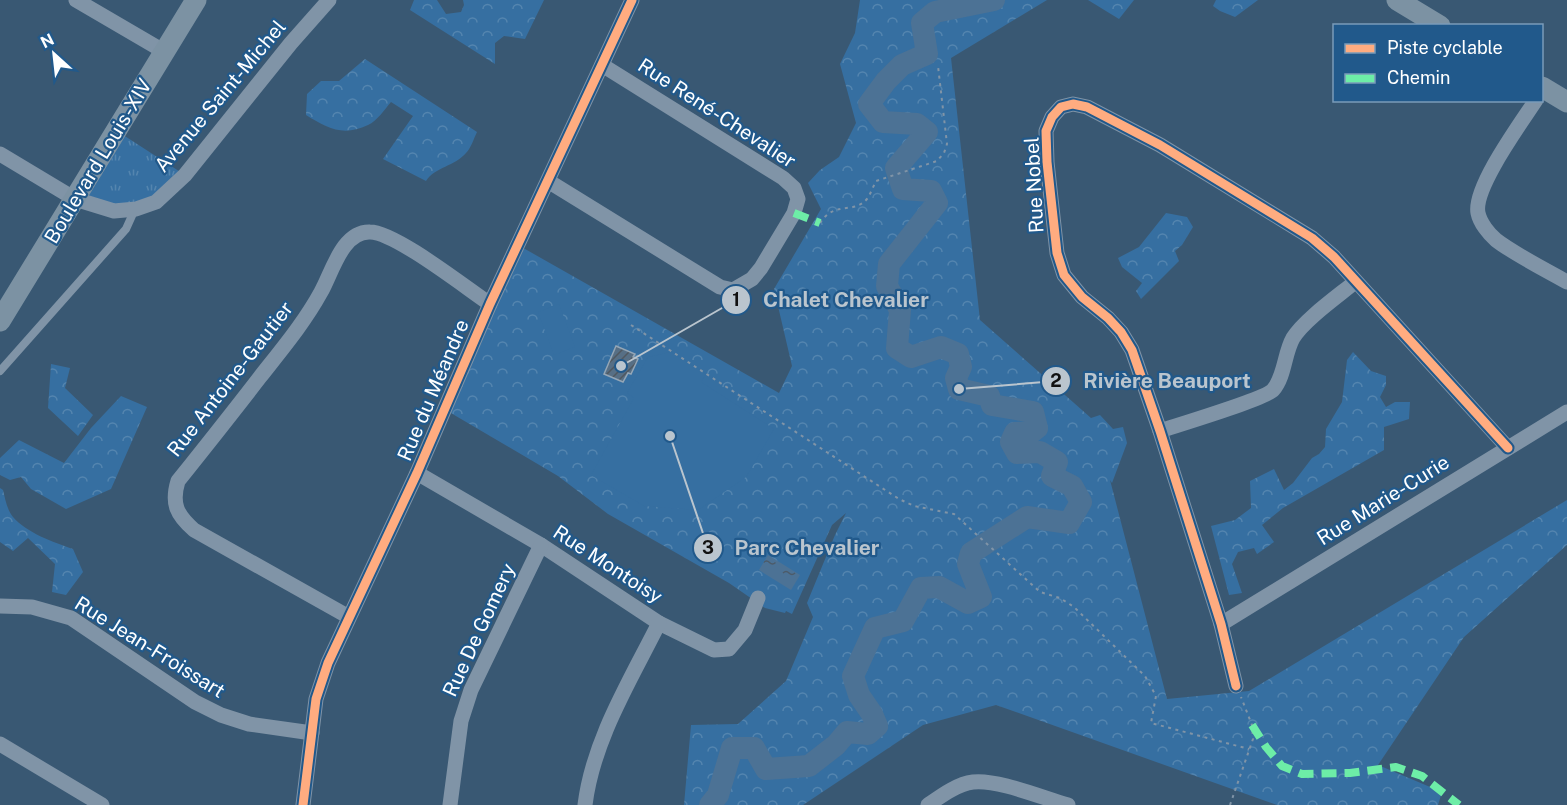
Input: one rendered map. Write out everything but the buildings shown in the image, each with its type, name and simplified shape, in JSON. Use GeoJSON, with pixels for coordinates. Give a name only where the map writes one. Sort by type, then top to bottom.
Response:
{"type":"FeatureCollection","features":[{"type":"Feature","properties":{"kind":"main road","name":"Boulevard Louis-XIV"},"geometry":{"type":"LineString","coordinates":[[0,321],[196,0]]}},
{"type":"Feature","properties":{"kind":"main road"},"geometry":{"type":"LineString","coordinates":[[1397,0],[1437,24]]}},
{"type":"Feature","properties":{"kind":"main road"},"geometry":{"type":"LineString","coordinates":[[1543,93],[1567,102]]}},
{"type":"Feature","properties":{"kind":"street"},"geometry":{"type":"LineString","coordinates":[[76,0],[165,52]]}},
{"type":"Feature","properties":{"kind":"street","name":"Avenue Saint-Michel"},"geometry":{"type":"LineString","coordinates":[[0,154],[75,199],[114,211],[136,209],[156,202],[185,175],[291,43],[329,0]]}},
{"type":"Feature","properties":{"kind":"street","name":"Rue du Méandre"},"geometry":{"type":"LineString","coordinates":[[303,805],[316,699],[328,663],[417,473],[490,304],[632,0]]}},
{"type":"Feature","properties":{"kind":"street","name":"Rue René-Chevalier"},"geometry":{"type":"LineString","coordinates":[[548,181],[720,286],[733,290],[752,279],[794,213],[798,199],[794,188],[783,178],[602,65]]}},
{"type":"Feature","properties":{"kind":"street"},"geometry":{"type":"LineString","coordinates":[[1535,102],[1485,181],[1479,198],[1478,213],[1485,228],[1497,240],[1567,282]]}},
{"type":"Feature","properties":{"kind":"street","name":"Rue Nobel"},"geometry":{"type":"LineString","coordinates":[[1236,686],[1221,624],[1132,350],[1121,332],[1082,297],[1064,275],[1057,253],[1046,131],[1052,117],[1061,107],[1073,104],[1087,107],[1160,145],[1312,238],[1334,257],[1508,448]]}},
{"type":"Feature","properties":{"kind":"street","name":"Rue Antoine-Gautier"},"geometry":{"type":"LineString","coordinates":[[349,617],[194,530],[182,520],[176,507],[174,494],[178,481],[299,327],[322,291],[344,247],[357,234],[369,231],[400,242],[490,304]]}},
{"type":"Feature","properties":{"kind":"street"},"geometry":{"type":"LineString","coordinates":[[1160,431],[1272,392],[1279,381],[1288,348],[1294,336],[1355,282]]}},
{"type":"Feature","properties":{"kind":"street","name":"Rue Marie-Curie"},"geometry":{"type":"LineString","coordinates":[[1221,624],[1567,412]]}},
{"type":"Feature","properties":{"kind":"street","name":"Rue Montoisy"},"geometry":{"type":"LineString","coordinates":[[417,473],[541,545],[659,623],[714,650],[729,648],[745,630],[758,598]]}},
{"type":"Feature","properties":{"kind":"street","name":"Rue De Gomery"},"geometry":{"type":"LineString","coordinates":[[450,805],[461,721],[471,690],[541,545]]}},
{"type":"Feature","properties":{"kind":"street","name":"Rue Jean-Froissart"},"geometry":{"type":"LineString","coordinates":[[0,606],[32,607],[71,618],[195,702],[221,715],[249,724],[312,733]]}},
{"type":"Feature","properties":{"kind":"street"},"geometry":{"type":"LineString","coordinates":[[585,805],[587,787],[608,724],[659,623]]}},
{"type":"Feature","properties":{"kind":"street"},"geometry":{"type":"LineString","coordinates":[[0,744],[102,805]]}},
{"type":"Feature","properties":{"kind":"street"},"geometry":{"type":"LineString","coordinates":[[928,805],[954,789],[972,782],[987,782],[1068,805]]}},
{"type":"Feature","properties":{"kind":"lane"},"geometry":{"type":"LineString","coordinates":[[0,371],[126,229],[136,209]]}},
{"type":"Feature","properties":{"kind":"path"},"geometry":{"type":"LineString","coordinates":[[820,223],[825,214],[834,209],[858,206],[867,199],[876,181],[937,161],[944,153],[946,144],[938,66]]}},
{"type":"Feature","properties":{"kind":"path"},"geometry":{"type":"LineString","coordinates":[[631,325],[899,499],[914,506],[954,514],[1040,592],[1060,598],[1074,606],[1145,676],[1156,696],[1151,723],[1249,749]]}},
{"type":"Feature","properties":{"kind":"path"},"geometry":{"type":"LineString","coordinates":[[1230,805],[1253,739],[1252,725],[1236,686]]}},
{"type":"Feature","properties":{"kind":"green space"},"geometry":{"type":"Polygon","coordinates":[[[414,0],[437,0],[446,14],[461,12],[464,5],[463,0],[544,0],[525,39],[504,36],[495,43],[495,64],[410,10],[414,0]]]}},
{"type":"Feature","properties":{"kind":"green space"},"geometry":{"type":"Polygon","coordinates":[[[860,0],[1047,0],[951,58],[980,320],[1091,418],[1100,415],[1113,429],[1123,427],[1127,443],[1112,483],[1110,480],[1167,699],[1249,691],[1567,500],[1567,545],[1464,637],[1378,765],[1442,792],[1438,805],[1277,805],[996,705],[923,725],[803,805],[684,805],[691,725],[738,724],[786,681],[813,617],[807,603],[846,513],[832,525],[792,614],[765,608],[729,583],[608,514],[558,476],[444,409],[518,245],[779,393],[792,366],[774,289],[821,209],[808,183],[820,170],[839,157],[856,123],[840,64],[855,33],[860,0]]]}},
{"type":"Feature","properties":{"kind":"green space"},"geometry":{"type":"Polygon","coordinates":[[[1088,0],[1134,0],[1119,19],[1088,0]]]}},
{"type":"Feature","properties":{"kind":"green space"},"geometry":{"type":"Polygon","coordinates":[[[1216,0],[1258,0],[1235,17],[1213,6],[1216,0]]]}},
{"type":"Feature","properties":{"kind":"green space"},"geometry":{"type":"Polygon","coordinates":[[[365,59],[477,132],[466,153],[434,173],[426,181],[383,159],[413,116],[391,102],[381,115],[359,129],[343,131],[321,124],[306,115],[307,94],[321,81],[339,81],[365,59]]]}},
{"type":"Feature","properties":{"kind":"green space"},"geometry":{"type":"Polygon","coordinates":[[[117,131],[185,175],[136,209],[75,199],[117,131]]]}},
{"type":"Feature","properties":{"kind":"green space"},"geometry":{"type":"Polygon","coordinates":[[[1166,213],[1187,217],[1193,227],[1182,245],[1175,251],[1179,261],[1141,299],[1136,291],[1142,283],[1122,267],[1118,258],[1139,247],[1166,213]]]}},
{"type":"Feature","properties":{"kind":"green space"},"geometry":{"type":"Polygon","coordinates":[[[559,304],[575,347],[554,355],[538,312],[559,304]]]}},
{"type":"Feature","properties":{"kind":"green space"},"geometry":{"type":"Polygon","coordinates":[[[671,352],[706,374],[701,382],[774,429],[746,477],[698,510],[644,506],[591,475],[634,398],[627,393],[648,357],[671,352]]]}},
{"type":"Feature","properties":{"kind":"green space"},"geometry":{"type":"Polygon","coordinates":[[[1353,352],[1371,371],[1386,376],[1386,385],[1380,397],[1386,407],[1395,402],[1410,402],[1409,419],[1384,427],[1384,450],[1283,508],[1262,525],[1274,542],[1257,554],[1254,548],[1238,552],[1232,564],[1242,593],[1229,595],[1211,526],[1235,520],[1251,508],[1250,481],[1274,469],[1284,490],[1293,483],[1312,458],[1325,447],[1326,429],[1342,402],[1347,360],[1353,352]]]}},
{"type":"Feature","properties":{"kind":"green space"},"geometry":{"type":"Polygon","coordinates":[[[51,364],[70,368],[65,388],[93,415],[78,436],[48,408],[51,364]]]}},
{"type":"Feature","properties":{"kind":"green space"},"geometry":{"type":"Polygon","coordinates":[[[121,396],[147,407],[111,489],[66,509],[31,489],[21,477],[10,480],[0,475],[0,458],[19,440],[64,463],[91,428],[121,396]]]}},
{"type":"Feature","properties":{"kind":"green space"},"geometry":{"type":"Polygon","coordinates":[[[0,488],[3,490],[9,511],[19,523],[41,536],[73,549],[83,572],[66,595],[52,592],[55,564],[28,538],[13,551],[0,542],[0,488]]]}},
{"type":"Feature","properties":{"kind":"water"},"geometry":{"type":"Polygon","coordinates":[[[768,555],[800,575],[791,590],[759,570],[768,555]]]}},
{"type":"Feature","properties":{"kind":"waterway"},"geometry":{"type":"LineString","coordinates":[[710,805],[718,795],[732,748],[754,748],[766,769],[809,766],[836,745],[847,732],[868,734],[877,726],[859,695],[853,676],[875,628],[903,621],[921,588],[939,587],[968,603],[981,597],[968,564],[971,553],[1027,517],[1069,523],[1081,502],[1072,486],[1052,476],[1057,462],[1040,452],[1017,453],[1011,442],[1015,433],[1032,432],[1037,428],[1033,412],[992,405],[989,396],[959,389],[956,378],[961,367],[958,354],[941,347],[911,357],[897,348],[900,310],[887,286],[889,264],[937,203],[931,191],[903,189],[896,168],[927,132],[917,124],[883,122],[869,104],[886,81],[902,65],[927,54],[922,23],[935,12],[994,0]]}},
{"type":"Feature","properties":{"kind":"marked path"},"geometry":{"type":"LineString","coordinates":[[794,213],[820,223]]}},
{"type":"Feature","properties":{"kind":"marked path"},"geometry":{"type":"LineString","coordinates":[[1252,725],[1282,766],[1302,774],[1350,773],[1396,767],[1422,776],[1459,805]]}},
{"type":"Feature","properties":{"kind":"cycle path"},"geometry":{"type":"LineString","coordinates":[[303,805],[316,699],[328,663],[417,473],[490,304],[632,0]]}},
{"type":"Feature","properties":{"kind":"cycle path"},"geometry":{"type":"LineString","coordinates":[[1236,686],[1221,624],[1132,350],[1121,332],[1082,297],[1064,275],[1057,253],[1046,131],[1052,117],[1061,107],[1073,104],[1087,107],[1160,145],[1312,238],[1334,257],[1508,448]]}},
{"type":"Feature","properties":{"kind":"place","name":"Chalet Chevalier"},"geometry":{"type":"Point","coordinates":[621,366]}},
{"type":"Feature","properties":{"kind":"place","name":"Rivière Beauport"},"geometry":{"type":"Point","coordinates":[959,389]}},
{"type":"Feature","properties":{"kind":"place","name":"Parc Chevalier"},"geometry":{"type":"Point","coordinates":[670,436]}}]}
